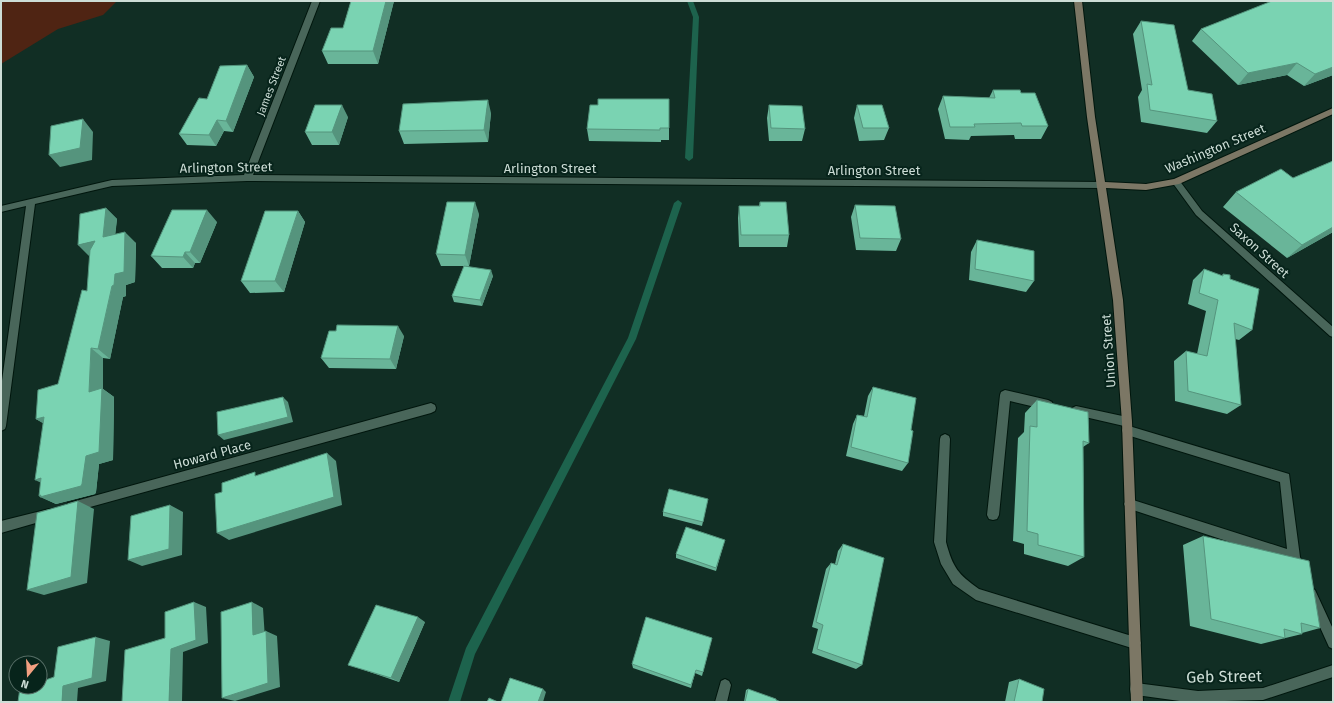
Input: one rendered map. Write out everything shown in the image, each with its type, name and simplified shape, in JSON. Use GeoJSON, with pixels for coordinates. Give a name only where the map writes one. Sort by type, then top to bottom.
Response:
{"type":"FeatureCollection","features":[{"type":"Feature","properties":{"kind":"main road","name":"Union Street"},"geometry":{"type":"LineString","coordinates":[[1078,1],[1091,117],[1118,300],[1127,426],[1137,702]]}},
{"type":"Feature","properties":{"kind":"main road","name":"Washington Street"},"geometry":{"type":"LineString","coordinates":[[1102,185],[1146,186],[1176,182],[1333,111]]}},
{"type":"Feature","properties":{"kind":"street","name":"James Street"},"geometry":{"type":"LineString","coordinates":[[246,178],[316,1]]}},
{"type":"Feature","properties":{"kind":"street","name":"Arlington Street"},"geometry":{"type":"LineString","coordinates":[[1,209],[112,183],[246,178],[1102,185]]}},
{"type":"Feature","properties":{"kind":"street","name":"Saxon Street"},"geometry":{"type":"LineString","coordinates":[[1176,182],[1199,213],[1333,334]]}},
{"type":"Feature","properties":{"kind":"street"},"geometry":{"type":"LineString","coordinates":[[1,426],[31,202]]}},
{"type":"Feature","properties":{"kind":"street"},"geometry":{"type":"LineString","coordinates":[[993,515],[1005,395],[1062,408],[1127,426],[1285,478],[1294,557],[1333,643]]}},
{"type":"Feature","properties":{"kind":"street","name":"Howard Place"},"geometry":{"type":"LineString","coordinates":[[1,527],[431,408]]}},
{"type":"Feature","properties":{"kind":"street"},"geometry":{"type":"LineString","coordinates":[[945,439],[940,542],[945,560],[957,580],[976,594],[1135,643]]}},
{"type":"Feature","properties":{"kind":"street"},"geometry":{"type":"LineString","coordinates":[[1130,504],[1294,557]]}},
{"type":"Feature","properties":{"kind":"street","name":"Geb Street"},"geometry":{"type":"LineString","coordinates":[[1136,689],[1198,697],[1264,694],[1333,671]]}},
{"type":"Feature","properties":{"kind":"street"},"geometry":{"type":"LineString","coordinates":[[721,702],[725,685]]}},
{"type":"Feature","properties":{"kind":"shaded area"},"geometry":{"type":"Polygon","coordinates":[[[1,1],[117,1],[103,15],[58,29],[1,64],[1,1]]]}},
{"type":"Feature","properties":{"kind":"building"},"geometry":{"type":"Polygon","coordinates":[[[351,1],[386,1],[373,51],[322,51],[331,28],[343,28],[351,1]]]}},
{"type":"Feature","properties":{"kind":"building"},"geometry":{"type":"Polygon","coordinates":[[[1272,1],[1333,1],[1333,67],[1315,74],[1297,63],[1248,73],[1201,29],[1272,1]]]}},
{"type":"Feature","properties":{"kind":"building"},"geometry":{"type":"Polygon","coordinates":[[[1141,21],[1174,25],[1188,90],[1212,94],[1217,121],[1150,110],[1147,84],[1152,85],[1141,21]]]}},
{"type":"Feature","properties":{"kind":"building"},"geometry":{"type":"Polygon","coordinates":[[[247,65],[226,121],[217,120],[209,135],[179,134],[199,98],[207,99],[220,66],[247,65]]]}},
{"type":"Feature","properties":{"kind":"building"},"geometry":{"type":"Polygon","coordinates":[[[993,90],[1020,90],[1021,93],[1035,93],[1048,126],[1022,126],[1021,123],[974,124],[975,127],[950,127],[943,96],[995,98],[993,90]]]}},
{"type":"Feature","properties":{"kind":"building"},"geometry":{"type":"Polygon","coordinates":[[[598,99],[669,99],[669,128],[660,128],[660,130],[587,129],[590,105],[598,105],[598,99]]]}},
{"type":"Feature","properties":{"kind":"building"},"geometry":{"type":"Polygon","coordinates":[[[488,100],[484,130],[399,131],[403,104],[488,100]]]}},
{"type":"Feature","properties":{"kind":"building"},"geometry":{"type":"Polygon","coordinates":[[[315,105],[342,105],[332,132],[305,132],[315,105]]]}},
{"type":"Feature","properties":{"kind":"building"},"geometry":{"type":"Polygon","coordinates":[[[769,105],[802,106],[805,129],[771,128],[769,105]]]}},
{"type":"Feature","properties":{"kind":"building"},"geometry":{"type":"Polygon","coordinates":[[[857,105],[882,105],[889,128],[863,128],[857,105]]]}},
{"type":"Feature","properties":{"kind":"building"},"geometry":{"type":"Polygon","coordinates":[[[83,119],[80,148],[49,155],[51,126],[83,119]]]}},
{"type":"Feature","properties":{"kind":"building"},"geometry":{"type":"Polygon","coordinates":[[[1333,161],[1333,227],[1302,245],[1236,192],[1281,169],[1293,178],[1333,161]]]}},
{"type":"Feature","properties":{"kind":"building"},"geometry":{"type":"Polygon","coordinates":[[[447,202],[475,202],[465,255],[436,254],[447,202]]]}},
{"type":"Feature","properties":{"kind":"building"},"geometry":{"type":"Polygon","coordinates":[[[760,202],[786,202],[789,235],[741,235],[739,206],[760,206],[760,202]]]}},
{"type":"Feature","properties":{"kind":"building"},"geometry":{"type":"Polygon","coordinates":[[[855,205],[895,206],[901,239],[860,238],[855,205]]]}},
{"type":"Feature","properties":{"kind":"building"},"geometry":{"type":"Polygon","coordinates":[[[106,208],[103,237],[125,232],[124,272],[115,274],[114,285],[112,286],[98,349],[91,348],[89,392],[102,388],[99,452],[86,456],[81,486],[40,497],[41,478],[35,480],[44,417],[36,419],[38,390],[58,384],[82,290],[87,291],[90,250],[95,241],[78,245],[80,214],[106,208]]]}},
{"type":"Feature","properties":{"kind":"building"},"geometry":{"type":"Polygon","coordinates":[[[172,210],[207,210],[190,252],[185,252],[183,257],[151,256],[172,210]]]}},
{"type":"Feature","properties":{"kind":"building"},"geometry":{"type":"Polygon","coordinates":[[[265,211],[298,211],[275,281],[241,281],[265,211]]]}},
{"type":"Feature","properties":{"kind":"building"},"geometry":{"type":"Polygon","coordinates":[[[977,240],[1034,251],[1034,281],[975,269],[977,240]]]}},
{"type":"Feature","properties":{"kind":"building"},"geometry":{"type":"Polygon","coordinates":[[[464,266],[491,270],[480,300],[452,296],[464,266]]]}},
{"type":"Feature","properties":{"kind":"building"},"geometry":{"type":"Polygon","coordinates":[[[1204,269],[1223,276],[1223,274],[1230,275],[1230,279],[1259,289],[1252,330],[1234,323],[1241,405],[1188,391],[1186,351],[1207,356],[1218,300],[1199,293],[1204,269]]]}},
{"type":"Feature","properties":{"kind":"building"},"geometry":{"type":"Polygon","coordinates":[[[337,325],[398,326],[390,359],[321,358],[329,331],[336,331],[337,325]]]}},
{"type":"Feature","properties":{"kind":"building"},"geometry":{"type":"Polygon","coordinates":[[[873,387],[916,398],[908,463],[851,447],[857,415],[867,417],[873,387]]]}},
{"type":"Feature","properties":{"kind":"building"},"geometry":{"type":"Polygon","coordinates":[[[283,397],[288,417],[218,435],[217,412],[283,397]]]}},
{"type":"Feature","properties":{"kind":"building"},"geometry":{"type":"Polygon","coordinates":[[[1037,400],[1088,412],[1089,443],[1083,441],[1084,557],[1038,545],[1038,534],[1027,531],[1030,426],[1037,427],[1037,400]]]}},
{"type":"Feature","properties":{"kind":"building"},"geometry":{"type":"Polygon","coordinates":[[[327,453],[334,497],[217,533],[215,494],[222,492],[222,483],[255,472],[255,476],[327,453]]]}},
{"type":"Feature","properties":{"kind":"building"},"geometry":{"type":"Polygon","coordinates":[[[669,489],[708,499],[703,522],[663,512],[669,489]]]}},
{"type":"Feature","properties":{"kind":"building"},"geometry":{"type":"Polygon","coordinates":[[[78,501],[71,577],[27,590],[37,513],[78,501]]]}},
{"type":"Feature","properties":{"kind":"building"},"geometry":{"type":"Polygon","coordinates":[[[170,505],[169,549],[128,560],[131,516],[170,505]]]}},
{"type":"Feature","properties":{"kind":"building"},"geometry":{"type":"Polygon","coordinates":[[[686,527],[725,540],[716,568],[676,554],[686,527]]]}},
{"type":"Feature","properties":{"kind":"building"},"geometry":{"type":"Polygon","coordinates":[[[1203,536],[1309,561],[1320,628],[1301,623],[1302,634],[1284,629],[1285,638],[1211,619],[1203,536]]]}},
{"type":"Feature","properties":{"kind":"building"},"geometry":{"type":"Polygon","coordinates":[[[843,544],[884,558],[862,665],[817,649],[823,625],[816,622],[831,563],[837,565],[843,544]]]}},
{"type":"Feature","properties":{"kind":"building"},"geometry":{"type":"Polygon","coordinates":[[[194,602],[196,640],[171,649],[169,702],[122,702],[125,650],[165,638],[165,612],[194,602]]]}},
{"type":"Feature","properties":{"kind":"building"},"geometry":{"type":"Polygon","coordinates":[[[252,602],[253,635],[266,631],[268,683],[222,698],[221,612],[252,602]]]}},
{"type":"Feature","properties":{"kind":"building"},"geometry":{"type":"Polygon","coordinates":[[[376,605],[418,617],[391,678],[348,665],[376,605]]]}},
{"type":"Feature","properties":{"kind":"building"},"geometry":{"type":"Polygon","coordinates":[[[646,617],[712,638],[703,672],[696,670],[691,685],[632,664],[646,617]]]}},
{"type":"Feature","properties":{"kind":"building"},"geometry":{"type":"Polygon","coordinates":[[[96,637],[92,678],[63,686],[62,702],[18,702],[19,695],[48,695],[48,679],[54,677],[58,647],[96,637]]]}},
{"type":"Feature","properties":{"kind":"building"},"geometry":{"type":"Polygon","coordinates":[[[510,678],[543,689],[538,702],[501,702],[510,678]]]}},
{"type":"Feature","properties":{"kind":"building"},"geometry":{"type":"Polygon","coordinates":[[[1019,679],[1044,689],[1042,702],[1014,702],[1019,679]]]}},
{"type":"Feature","properties":{"kind":"building"},"geometry":{"type":"Polygon","coordinates":[[[748,689],[776,699],[781,702],[745,702],[748,689]]]}},
{"type":"Feature","properties":{"kind":"building"},"geometry":{"type":"Polygon","coordinates":[[[489,698],[498,702],[487,702],[489,698]]]}},
{"type":"Feature","properties":{"kind":"waterway"},"geometry":{"type":"LineString","coordinates":[[689,158],[696,17],[690,1]]}},
{"type":"Feature","properties":{"kind":"waterway"},"geometry":{"type":"LineString","coordinates":[[454,702],[470,652],[632,339],[678,203]]}}]}
